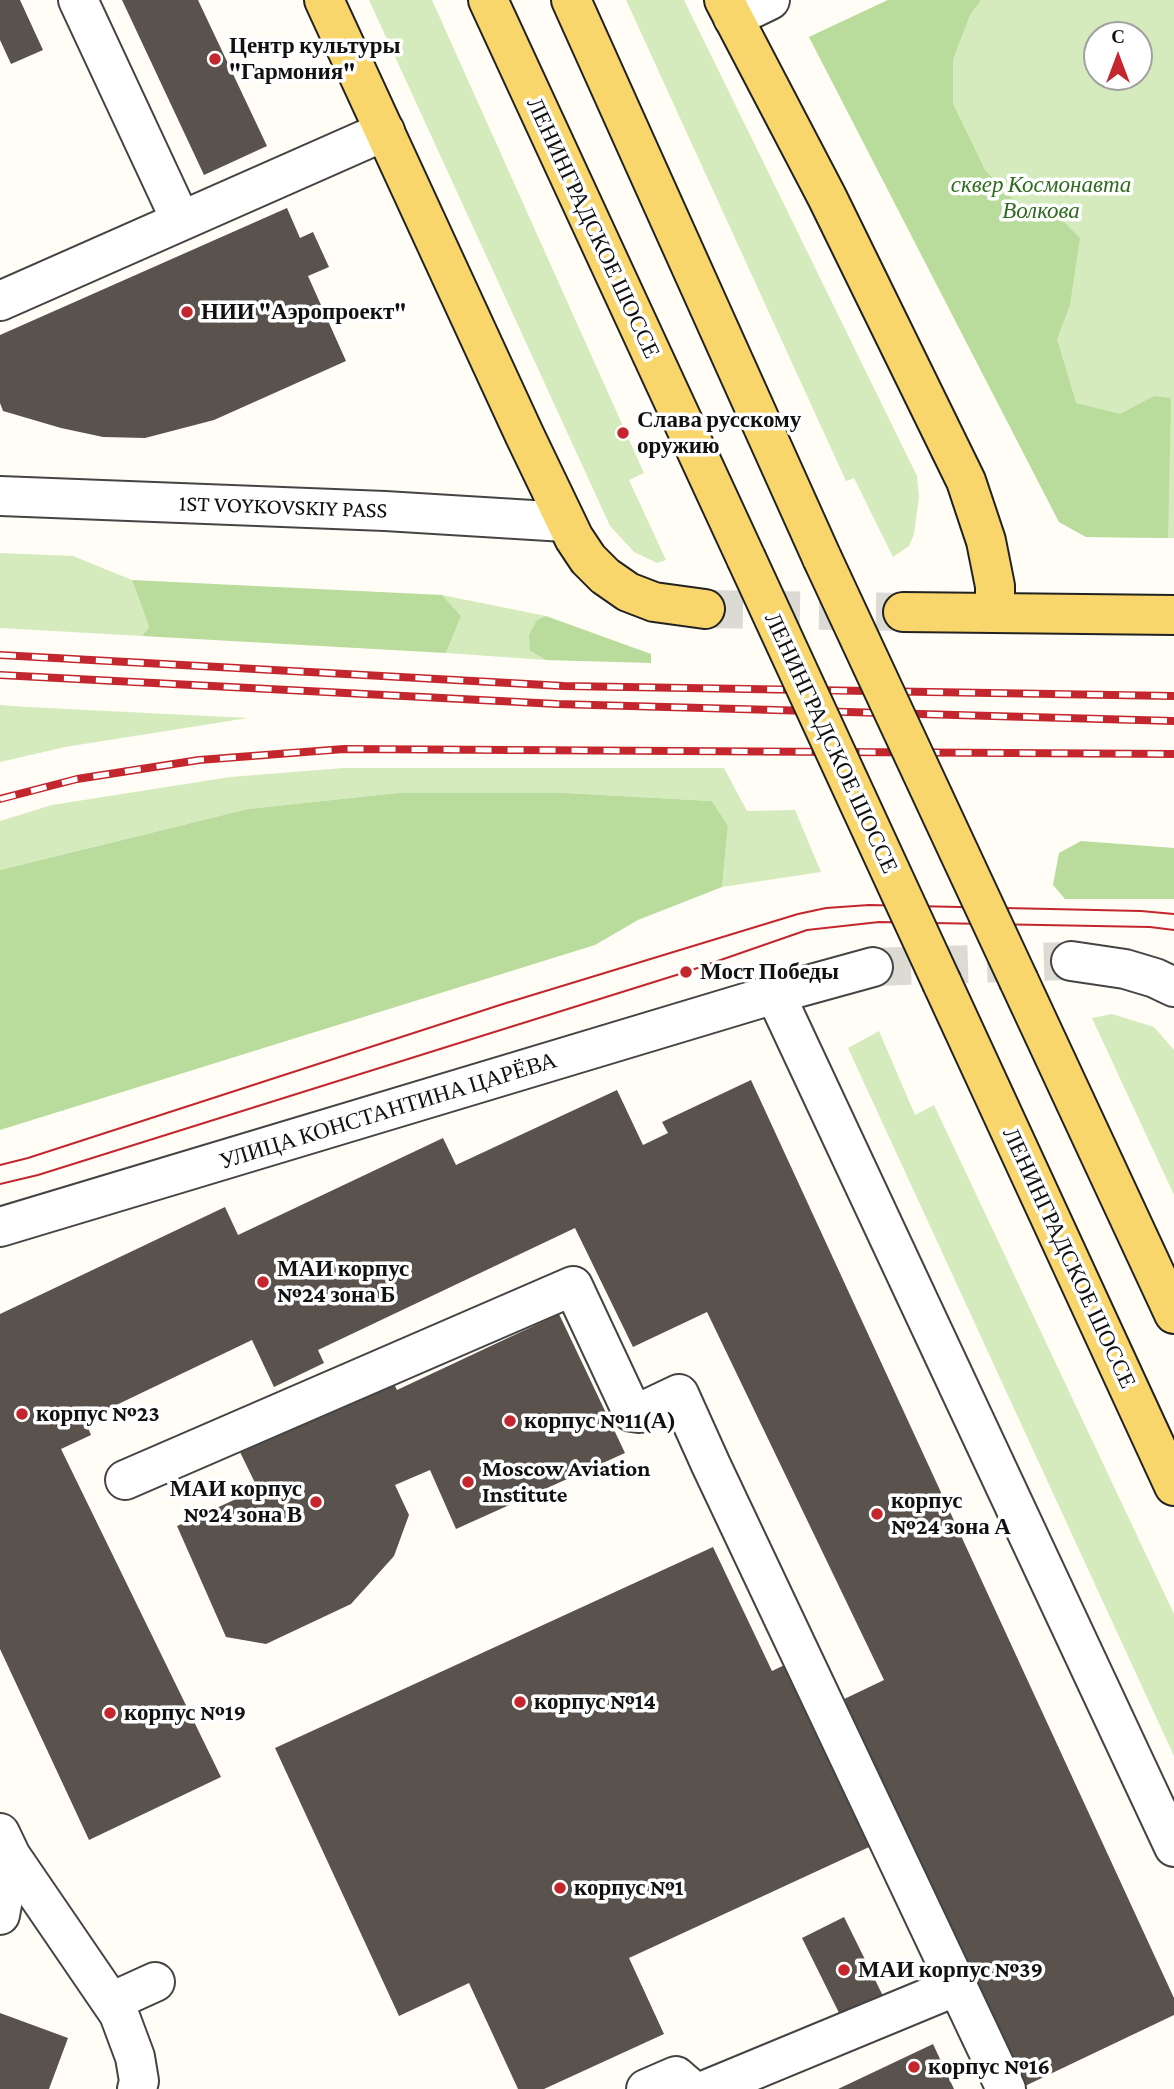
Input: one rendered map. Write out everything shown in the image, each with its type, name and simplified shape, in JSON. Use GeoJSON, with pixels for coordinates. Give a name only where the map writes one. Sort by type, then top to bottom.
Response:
{"type":"FeatureCollection","features":[{"type":"Feature","properties":{"kind":"main road"},"geometry":{"type":"LineString","coordinates":[[324,0],[565,522],[588,559],[605,576],[628,592],[654,602],[705,609]]}},
{"type":"Feature","properties":{"kind":"main road","name":"ЛЕНИНГРАДСКОЕ ШОССЕ"},"geometry":{"type":"LineString","coordinates":[[488,0],[1174,1486]]}},
{"type":"Feature","properties":{"kind":"main road"},"geometry":{"type":"LineString","coordinates":[[571,0],[822,558],[1174,1314]]}},
{"type":"Feature","properties":{"kind":"main road"},"geometry":{"type":"LineString","coordinates":[[729,9],[827,197],[965,481],[987,545],[995,586],[995,613]]}},
{"type":"Feature","properties":{"kind":"main road"},"geometry":{"type":"LineString","coordinates":[[902,612],[1174,615]]}},
{"type":"Feature","properties":{"kind":"street"},"geometry":{"type":"LineString","coordinates":[[78,0],[181,220]]}},
{"type":"Feature","properties":{"kind":"street"},"geometry":{"type":"LineString","coordinates":[[729,9],[770,0]]}},
{"type":"Feature","properties":{"kind":"street"},"geometry":{"type":"LineString","coordinates":[[0,301],[385,131]]}},
{"type":"Feature","properties":{"kind":"street","name":"1ST VOYKOVSKIY PASS"},"geometry":{"type":"LineString","coordinates":[[0,496],[385,511],[565,522]]}},
{"type":"Feature","properties":{"kind":"street"},"geometry":{"type":"LineString","coordinates":[[1072,961],[1125,969],[1174,987]]}},
{"type":"Feature","properties":{"kind":"street","name":"УЛИЦА КОНСТАНТИНА ЦАРЁВА"},"geometry":{"type":"LineString","coordinates":[[0,1227],[873,967]]}},
{"type":"Feature","properties":{"kind":"street"},"geometry":{"type":"LineString","coordinates":[[775,995],[1174,1847]]}},
{"type":"Feature","properties":{"kind":"street"},"geometry":{"type":"LineString","coordinates":[[125,1480],[573,1286],[632,1412],[639,1413],[680,1394],[710,1465],[1006,2089]]}},
{"type":"Feature","properties":{"kind":"street"},"geometry":{"type":"LineString","coordinates":[[0,1916],[5,1845]]}},
{"type":"Feature","properties":{"kind":"street"},"geometry":{"type":"LineString","coordinates":[[5,1845],[120,2014],[135,2057],[139,2081],[137,2089]]}},
{"type":"Feature","properties":{"kind":"street"},"geometry":{"type":"LineString","coordinates":[[111,2002],[155,1982]]}},
{"type":"Feature","properties":{"kind":"street"},"geometry":{"type":"LineString","coordinates":[[708,2089],[957,1986]]}},
{"type":"Feature","properties":{"kind":"street"},"geometry":{"type":"LineString","coordinates":[[646,2089],[676,2076],[691,2089]]}},
{"type":"Feature","properties":{"kind":"green space"},"geometry":{"type":"Polygon","coordinates":[[[369,0],[432,0],[644,473],[629,480],[666,560],[657,563],[634,552],[610,526],[369,0]]]}},
{"type":"Feature","properties":{"kind":"green space"},"geometry":{"type":"Polygon","coordinates":[[[626,0],[684,0],[917,476],[919,497],[914,534],[909,546],[893,557],[854,478],[846,481],[626,0]]]}},
{"type":"Feature","properties":{"kind":"green space","name":"сквер Космонавта Волкова"},"geometry":{"type":"Polygon","coordinates":[[[888,0],[1174,0],[1174,538],[1086,537],[1059,522],[809,37],[888,0]]]}},
{"type":"Feature","properties":{"kind":"green space"},"geometry":{"type":"Polygon","coordinates":[[[888,0],[981,0],[970,15],[953,59],[953,104],[985,170],[1023,209],[1063,221],[1080,238],[1070,305],[1057,339],[1076,403],[1120,414],[1154,396],[1171,398],[1168,538],[1086,537],[1059,522],[809,37],[888,0]]]}},
{"type":"Feature","properties":{"kind":"green space"},"geometry":{"type":"Polygon","coordinates":[[[0,553],[73,556],[132,580],[149,627],[142,636],[0,628],[0,553]]]}},
{"type":"Feature","properties":{"kind":"green space"},"geometry":{"type":"Polygon","coordinates":[[[132,580],[442,595],[461,616],[446,653],[142,636],[149,627],[132,580]]]}},
{"type":"Feature","properties":{"kind":"green space"},"geometry":{"type":"Polygon","coordinates":[[[442,595],[546,616],[537,620],[530,651],[546,660],[446,653],[461,616],[442,595]]]}},
{"type":"Feature","properties":{"kind":"green space"},"geometry":{"type":"Polygon","coordinates":[[[546,616],[651,654],[651,663],[546,660],[530,651],[529,635],[537,620],[546,616]]]}},
{"type":"Feature","properties":{"kind":"green space"},"geometry":{"type":"Polygon","coordinates":[[[0,705],[248,718],[65,747],[0,762],[0,705]]]}},
{"type":"Feature","properties":{"kind":"green space"},"geometry":{"type":"Polygon","coordinates":[[[344,768],[724,768],[747,811],[795,810],[821,872],[722,887],[728,826],[712,801],[566,793],[397,793],[248,809],[0,870],[0,821],[52,805],[230,777],[344,768]]]}},
{"type":"Feature","properties":{"kind":"green space"},"geometry":{"type":"Polygon","coordinates":[[[397,793],[566,793],[712,801],[728,826],[722,887],[638,920],[595,945],[0,1130],[0,870],[248,809],[397,793]]]}},
{"type":"Feature","properties":{"kind":"green space"},"geometry":{"type":"Polygon","coordinates":[[[1081,841],[1174,848],[1174,899],[1065,899],[1053,885],[1059,853],[1081,841]]]}},
{"type":"Feature","properties":{"kind":"green space"},"geometry":{"type":"Polygon","coordinates":[[[1112,1014],[1154,1027],[1174,1050],[1174,1195],[1092,1018],[1112,1014]]]}},
{"type":"Feature","properties":{"kind":"green space"},"geometry":{"type":"Polygon","coordinates":[[[879,1031],[915,1115],[934,1105],[1174,1614],[1174,1756],[848,1048],[879,1031]]]}},
{"type":"Feature","properties":{"kind":"building"},"geometry":{"type":"Polygon","coordinates":[[[0,0],[20,0],[43,50],[11,64],[0,40],[0,0]]]}},
{"type":"Feature","properties":{"kind":"building"},"geometry":{"type":"Polygon","coordinates":[[[122,0],[198,0],[267,146],[204,175],[122,0]]]}},
{"type":"Feature","properties":{"kind":"building","name":"НИИ \"Аэропроект\""},"geometry":{"type":"Polygon","coordinates":[[[287,208],[300,238],[313,232],[329,267],[308,276],[346,361],[214,420],[145,438],[103,437],[3,411],[0,403],[0,335],[287,208]]]}},
{"type":"Feature","properties":{"kind":"building"},"geometry":{"type":"Polygon","coordinates":[[[751,1080],[1174,1998],[1174,2015],[1025,2086],[840,1701],[884,1680],[707,1312],[633,1347],[575,1228],[318,1350],[324,1363],[274,1387],[252,1340],[85,1420],[91,1435],[61,1449],[221,1777],[89,1840],[0,1649],[0,1314],[225,1207],[238,1235],[443,1138],[456,1165],[617,1090],[643,1145],[668,1133],[662,1122],[751,1080]]]}},
{"type":"Feature","properties":{"kind":"building"},"geometry":{"type":"Polygon","coordinates":[[[559,1314],[625,1453],[456,1529],[430,1470],[395,1485],[409,1515],[394,1556],[351,1604],[266,1644],[226,1637],[177,1526],[258,1489],[238,1448],[392,1380],[397,1390],[559,1314]]]}},
{"type":"Feature","properties":{"kind":"building","name":"корпус №1"},"geometry":{"type":"Polygon","coordinates":[[[713,1547],[772,1671],[795,1660],[880,1842],[629,1958],[664,2034],[544,2089],[518,2089],[469,1983],[399,2016],[275,1748],[713,1547]]]}},
{"type":"Feature","properties":{"kind":"building","name":"МАИ корпус №39"},"geometry":{"type":"Polygon","coordinates":[[[844,1917],[886,2002],[844,2023],[802,1938],[844,1917]]]}},
{"type":"Feature","properties":{"kind":"building"},"geometry":{"type":"Polygon","coordinates":[[[0,2013],[68,2038],[49,2089],[0,2089],[0,2013]]]}},
{"type":"Feature","properties":{"kind":"building","name":"корпус №16"},"geometry":{"type":"Polygon","coordinates":[[[933,2044],[954,2089],[838,2089],[933,2044]]]}},
{"type":"Feature","properties":{"kind":"tunnel"},"geometry":{"type":"LineString","coordinates":[[705,609],[903,612]]}},
{"type":"Feature","properties":{"kind":"tunnel"},"geometry":{"type":"LineString","coordinates":[[873,967],[1071,961]]}},
{"type":"Feature","properties":{"kind":"tram line"},"geometry":{"type":"LineString","coordinates":[[0,1165],[503,1004],[798,914],[826,908],[869,905],[1174,914]]}},
{"type":"Feature","properties":{"kind":"tram line"},"geometry":{"type":"LineString","coordinates":[[0,1184],[38,1175],[686,972],[807,930],[879,922],[1150,927],[1174,930]]}},
{"type":"Feature","properties":{"kind":"railway"},"geometry":{"type":"LineString","coordinates":[[0,655],[564,686],[1174,696]]}},
{"type":"Feature","properties":{"kind":"railway"},"geometry":{"type":"LineString","coordinates":[[0,675],[557,704],[1174,721]]}},
{"type":"Feature","properties":{"kind":"railway"},"geometry":{"type":"LineString","coordinates":[[0,799],[77,779],[199,760],[344,749],[1174,754]]}},
{"type":"Feature","properties":{"kind":"place","name":"Центр культуры \"Гармония\""},"geometry":{"type":"Point","coordinates":[215,59]}},
{"type":"Feature","properties":{"kind":"place","name":"НИИ \"Аэропроект\""},"geometry":{"type":"Point","coordinates":[187,312]}},
{"type":"Feature","properties":{"kind":"place","name":"Слава русскому оружию"},"geometry":{"type":"Point","coordinates":[623,433]}},
{"type":"Feature","properties":{"kind":"place","name":"Мост Победы"},"geometry":{"type":"Point","coordinates":[686,972]}},
{"type":"Feature","properties":{"kind":"place","name":"МАИ корпус №24 зона Б"},"geometry":{"type":"Point","coordinates":[263,1282]}},
{"type":"Feature","properties":{"kind":"place","name":"корпус №23"},"geometry":{"type":"Point","coordinates":[22,1414]}},
{"type":"Feature","properties":{"kind":"place","name":"корпус №11(А)"},"geometry":{"type":"Point","coordinates":[510,1421]}},
{"type":"Feature","properties":{"kind":"place","name":"Moscow Aviation Institute"},"geometry":{"type":"Point","coordinates":[468,1482]}},
{"type":"Feature","properties":{"kind":"place","name":"МАИ корпус №24 зона В"},"geometry":{"type":"Point","coordinates":[316,1502]}},
{"type":"Feature","properties":{"kind":"place","name":"корпус №24 зона А"},"geometry":{"type":"Point","coordinates":[877,1514]}},
{"type":"Feature","properties":{"kind":"place","name":"корпус №14"},"geometry":{"type":"Point","coordinates":[520,1702]}},
{"type":"Feature","properties":{"kind":"place","name":"корпус №19"},"geometry":{"type":"Point","coordinates":[110,1713]}},
{"type":"Feature","properties":{"kind":"place","name":"корпус №1"},"geometry":{"type":"Point","coordinates":[560,1888]}},
{"type":"Feature","properties":{"kind":"place","name":"МАИ корпус №39"},"geometry":{"type":"Point","coordinates":[844,1970]}},
{"type":"Feature","properties":{"kind":"place","name":"корпус №16"},"geometry":{"type":"Point","coordinates":[914,2067]}}]}
